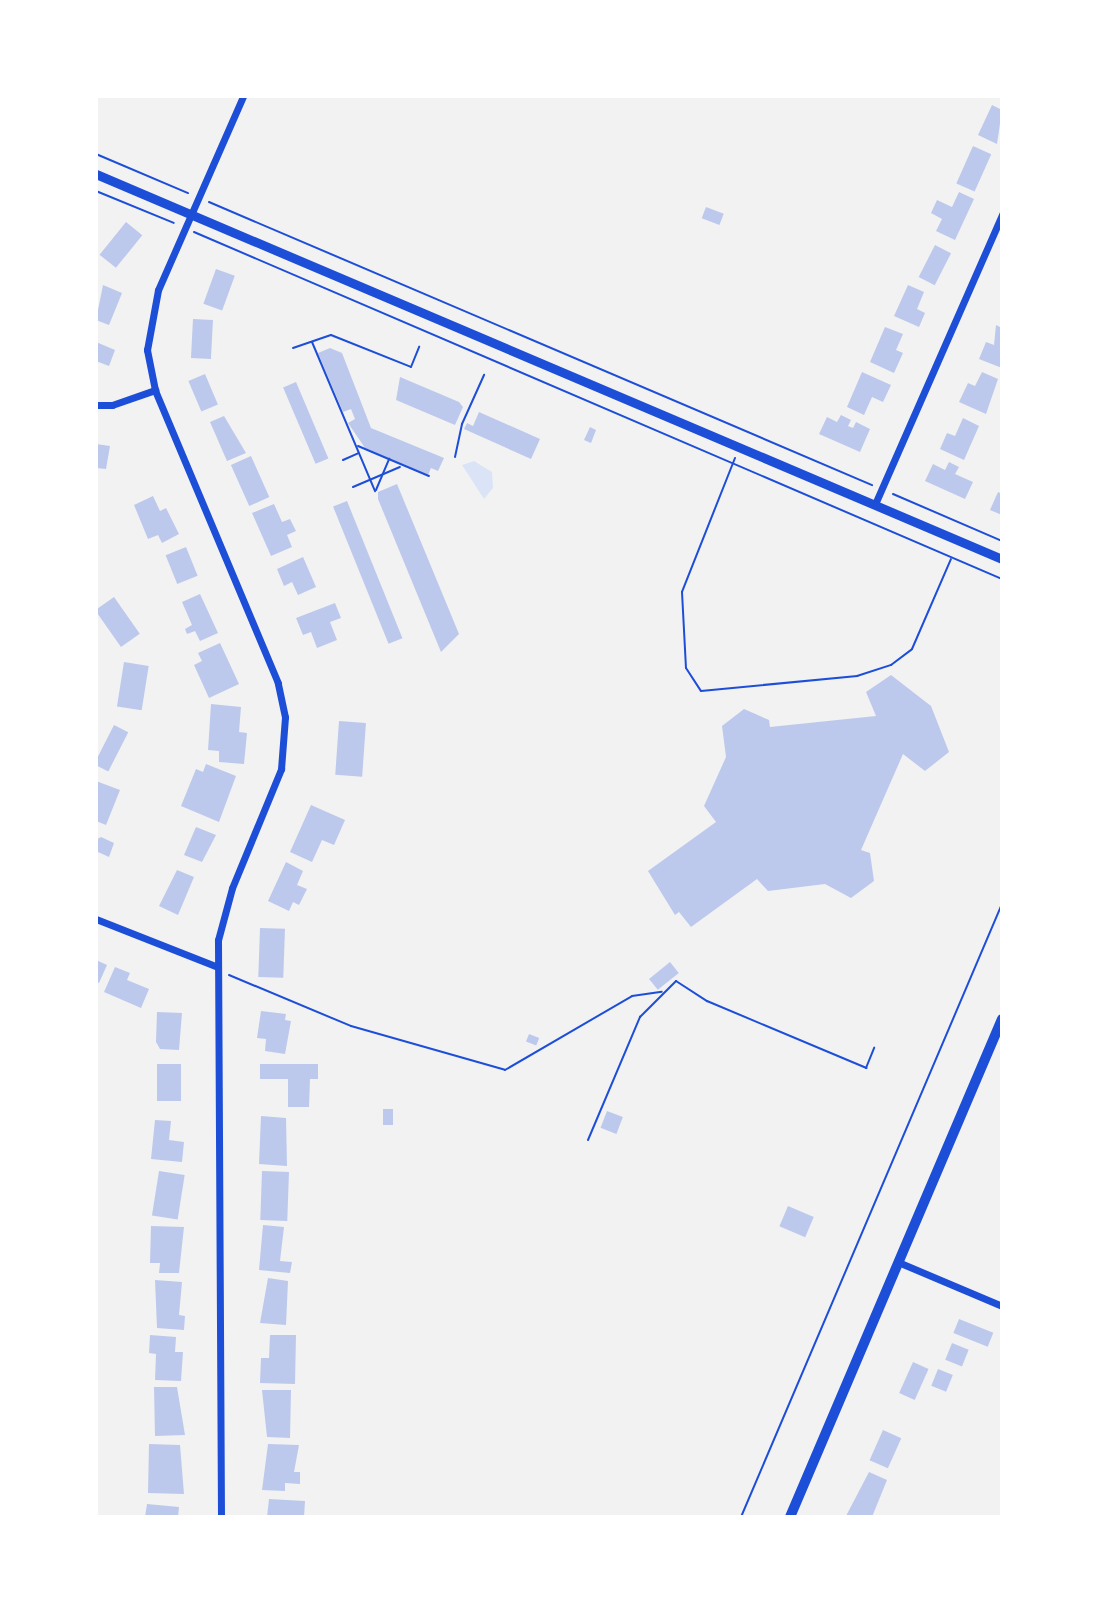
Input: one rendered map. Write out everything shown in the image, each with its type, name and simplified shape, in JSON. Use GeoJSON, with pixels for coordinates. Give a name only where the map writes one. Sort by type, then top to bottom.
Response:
{"type":"FeatureCollection","features":[{"type":"Feature","properties":{"kind":"main road"},"geometry":{"type":"LineString","coordinates":[[790,1517],[1002,1019]]}},
{"type":"Feature","properties":{"kind":"street"},"geometry":{"type":"LineString","coordinates":[[221,1517],[220,924],[281,769],[285,717],[278,683],[155,390],[148,327],[185,228],[243,96]]}},
{"type":"Feature","properties":{"kind":"street"},"geometry":{"type":"LineString","coordinates":[[96,174],[1002,559]]}},
{"type":"Feature","properties":{"kind":"street"},"geometry":{"type":"LineString","coordinates":[[875,504],[1002,214]]}},
{"type":"Feature","properties":{"kind":"street"},"geometry":{"type":"LineString","coordinates":[[96,405],[112,405],[155,390]]}},
{"type":"Feature","properties":{"kind":"street"},"geometry":{"type":"LineString","coordinates":[[96,919],[218,967]]}},
{"type":"Feature","properties":{"kind":"street"},"geometry":{"type":"LineString","coordinates":[[898,1262],[1002,1306]]}},
{"type":"Feature","properties":{"kind":"path"},"geometry":{"type":"LineString","coordinates":[[96,154],[747,431]]}},
{"type":"Feature","properties":{"kind":"path"},"geometry":{"type":"LineString","coordinates":[[96,191],[1002,579]]}},
{"type":"Feature","properties":{"kind":"path"},"geometry":{"type":"LineString","coordinates":[[293,348],[331,335],[411,367],[419,347]]}},
{"type":"Feature","properties":{"kind":"path"},"geometry":{"type":"LineString","coordinates":[[312,342],[375,491],[389,459]]}},
{"type":"Feature","properties":{"kind":"path"},"geometry":{"type":"LineString","coordinates":[[455,457],[462,424],[484,375]]}},
{"type":"Feature","properties":{"kind":"path"},"geometry":{"type":"LineString","coordinates":[[357,446],[429,476]]}},
{"type":"Feature","properties":{"kind":"path"},"geometry":{"type":"LineString","coordinates":[[343,460],[360,453]]}},
{"type":"Feature","properties":{"kind":"path"},"geometry":{"type":"LineString","coordinates":[[733,464],[682,592],[686,668],[701,691],[857,676],[891,665],[912,649],[952,557]]}},
{"type":"Feature","properties":{"kind":"path"},"geometry":{"type":"LineString","coordinates":[[353,487],[402,466]]}},
{"type":"Feature","properties":{"kind":"path"},"geometry":{"type":"LineString","coordinates":[[741,1517],[1002,904]]}},
{"type":"Feature","properties":{"kind":"path"},"geometry":{"type":"LineString","coordinates":[[218,967],[351,1026],[505,1070],[632,996],[662,992]]}},
{"type":"Feature","properties":{"kind":"path"},"geometry":{"type":"LineString","coordinates":[[588,1140],[640,1017],[676,981],[687,985],[707,1001],[866,1068],[874,1048]]}},
{"type":"Feature","properties":{"kind":"shaded area"},"geometry":{"type":"Polygon","coordinates":[[[474,461],[492,472],[493,488],[484,499],[462,465],[474,461]]]}},
{"type":"Feature","properties":{"kind":"building"},"geometry":{"type":"Polygon","coordinates":[[[992,105],[1002,110],[997,144],[978,135],[992,105]]]}},
{"type":"Feature","properties":{"kind":"building"},"geometry":{"type":"Polygon","coordinates":[[[973,146],[991,154],[975,192],[956,183],[973,146]]]}},
{"type":"Feature","properties":{"kind":"building"},"geometry":{"type":"Polygon","coordinates":[[[959,192],[974,199],[955,240],[936,231],[942,219],[931,213],[937,200],[952,207],[959,192]]]}},
{"type":"Feature","properties":{"kind":"building"},"geometry":{"type":"Polygon","coordinates":[[[706,207],[724,214],[719,225],[702,218],[706,207]]]}},
{"type":"Feature","properties":{"kind":"building"},"geometry":{"type":"Polygon","coordinates":[[[126,222],[142,235],[116,268],[100,255],[126,222]]]}},
{"type":"Feature","properties":{"kind":"building"},"geometry":{"type":"Polygon","coordinates":[[[935,245],[951,253],[935,285],[919,277],[935,245]]]}},
{"type":"Feature","properties":{"kind":"building"},"geometry":{"type":"Polygon","coordinates":[[[216,269],[235,276],[222,311],[203,304],[216,269]]]}},
{"type":"Feature","properties":{"kind":"building"},"geometry":{"type":"Polygon","coordinates":[[[103,285],[122,293],[109,325],[96,320],[103,285]]]}},
{"type":"Feature","properties":{"kind":"building"},"geometry":{"type":"Polygon","coordinates":[[[908,285],[924,292],[917,309],[925,313],[919,327],[894,316],[908,285]]]}},
{"type":"Feature","properties":{"kind":"building"},"geometry":{"type":"Polygon","coordinates":[[[193,319],[213,320],[211,359],[191,358],[193,319]]]}},
{"type":"Feature","properties":{"kind":"building"},"geometry":{"type":"Polygon","coordinates":[[[996,325],[1002,328],[1002,368],[979,359],[986,342],[994,345],[996,325]]]}},
{"type":"Feature","properties":{"kind":"building"},"geometry":{"type":"Polygon","coordinates":[[[885,327],[903,334],[896,350],[903,353],[894,373],[870,362],[885,327]]]}},
{"type":"Feature","properties":{"kind":"building"},"geometry":{"type":"Polygon","coordinates":[[[96,342],[115,350],[109,366],[96,361],[96,342]]]}},
{"type":"Feature","properties":{"kind":"building"},"geometry":{"type":"Polygon","coordinates":[[[330,348],[342,353],[371,428],[444,458],[438,471],[431,468],[428,475],[365,448],[348,423],[355,419],[351,409],[343,412],[318,353],[330,348]]]}},
{"type":"Feature","properties":{"kind":"building"},"geometry":{"type":"Polygon","coordinates":[[[862,372],[891,385],[883,402],[872,397],[864,415],[847,407],[862,372]]]}},
{"type":"Feature","properties":{"kind":"building"},"geometry":{"type":"Polygon","coordinates":[[[982,372],[998,379],[986,414],[959,402],[968,383],[975,386],[982,372]]]}},
{"type":"Feature","properties":{"kind":"building"},"geometry":{"type":"Polygon","coordinates":[[[205,374],[218,404],[201,411],[188,381],[205,374]]]}},
{"type":"Feature","properties":{"kind":"building"},"geometry":{"type":"Polygon","coordinates":[[[400,377],[459,402],[463,407],[455,425],[396,400],[400,377]]]}},
{"type":"Feature","properties":{"kind":"building"},"geometry":{"type":"Polygon","coordinates":[[[296,382],[328,458],[316,464],[283,387],[296,382]]]}},
{"type":"Feature","properties":{"kind":"building"},"geometry":{"type":"Polygon","coordinates":[[[479,412],[540,439],[531,459],[464,429],[467,423],[473,426],[479,412]]]}},
{"type":"Feature","properties":{"kind":"building"},"geometry":{"type":"Polygon","coordinates":[[[841,415],[851,420],[848,426],[853,428],[856,422],[870,429],[860,452],[819,434],[827,417],[837,422],[841,415]]]}},
{"type":"Feature","properties":{"kind":"building"},"geometry":{"type":"Polygon","coordinates":[[[224,416],[246,453],[227,461],[210,422],[224,416]]]}},
{"type":"Feature","properties":{"kind":"building"},"geometry":{"type":"Polygon","coordinates":[[[963,418],[979,426],[964,460],[940,449],[947,433],[955,436],[963,418]]]}},
{"type":"Feature","properties":{"kind":"building"},"geometry":{"type":"Polygon","coordinates":[[[590,427],[596,430],[591,443],[584,440],[590,427]]]}},
{"type":"Feature","properties":{"kind":"building"},"geometry":{"type":"Polygon","coordinates":[[[96,444],[110,446],[106,469],[96,468],[96,444]]]}},
{"type":"Feature","properties":{"kind":"building"},"geometry":{"type":"Polygon","coordinates":[[[251,456],[269,497],[249,506],[231,465],[251,456]]]}},
{"type":"Feature","properties":{"kind":"building"},"geometry":{"type":"Polygon","coordinates":[[[949,462],[959,467],[955,474],[973,482],[965,499],[925,481],[933,464],[945,470],[949,462]]]}},
{"type":"Feature","properties":{"kind":"building"},"geometry":{"type":"Polygon","coordinates":[[[397,484],[459,634],[441,652],[378,499],[378,492],[397,484]]]}},
{"type":"Feature","properties":{"kind":"building"},"geometry":{"type":"Polygon","coordinates":[[[998,492],[1002,494],[1002,515],[990,510],[998,492]]]}},
{"type":"Feature","properties":{"kind":"building"},"geometry":{"type":"Polygon","coordinates":[[[153,496],[160,511],[166,508],[179,534],[162,543],[158,535],[148,539],[134,505],[153,496]]]}},
{"type":"Feature","properties":{"kind":"building"},"geometry":{"type":"Polygon","coordinates":[[[347,501],[402,638],[389,644],[333,507],[347,501]]]}},
{"type":"Feature","properties":{"kind":"building"},"geometry":{"type":"Polygon","coordinates":[[[274,504],[282,522],[290,519],[296,531],[287,535],[292,547],[271,556],[252,513],[274,504]]]}},
{"type":"Feature","properties":{"kind":"building"},"geometry":{"type":"Polygon","coordinates":[[[186,547],[198,576],[177,584],[166,555],[186,547]]]}},
{"type":"Feature","properties":{"kind":"building"},"geometry":{"type":"Polygon","coordinates":[[[303,557],[316,587],[298,595],[292,582],[284,586],[277,569],[303,557]]]}},
{"type":"Feature","properties":{"kind":"building"},"geometry":{"type":"Polygon","coordinates":[[[200,594],[218,633],[200,641],[195,631],[187,634],[185,629],[192,625],[182,602],[200,594]]]}},
{"type":"Feature","properties":{"kind":"building"},"geometry":{"type":"Polygon","coordinates":[[[114,597],[140,634],[121,647],[96,611],[114,597]]]}},
{"type":"Feature","properties":{"kind":"building"},"geometry":{"type":"Polygon","coordinates":[[[335,603],[341,618],[330,622],[337,640],[317,648],[311,632],[303,635],[296,618],[335,603]]]}},
{"type":"Feature","properties":{"kind":"building"},"geometry":{"type":"Polygon","coordinates":[[[220,643],[239,684],[209,698],[194,665],[202,661],[198,653],[220,643]]]}},
{"type":"Feature","properties":{"kind":"building"},"geometry":{"type":"Polygon","coordinates":[[[124,662],[149,666],[142,710],[117,706],[124,662]]]}},
{"type":"Feature","properties":{"kind":"building"},"geometry":{"type":"Polygon","coordinates":[[[891,675],[931,706],[949,752],[925,771],[903,754],[861,850],[870,853],[874,881],[851,898],[825,884],[768,891],[757,879],[691,927],[679,912],[675,915],[648,871],[716,822],[704,806],[726,757],[722,726],[744,709],[769,720],[770,727],[876,716],[866,692],[891,675]]]}},
{"type":"Feature","properties":{"kind":"building"},"geometry":{"type":"Polygon","coordinates":[[[211,704],[241,707],[239,732],[247,733],[244,764],[219,762],[219,751],[208,750],[211,704]]]}},
{"type":"Feature","properties":{"kind":"building"},"geometry":{"type":"Polygon","coordinates":[[[339,721],[366,723],[362,777],[335,775],[339,721]]]}},
{"type":"Feature","properties":{"kind":"building"},"geometry":{"type":"Polygon","coordinates":[[[114,725],[128,732],[108,771],[96,765],[96,760],[114,725]]]}},
{"type":"Feature","properties":{"kind":"building"},"geometry":{"type":"Polygon","coordinates":[[[206,764],[236,776],[219,822],[181,806],[196,769],[203,772],[206,764]]]}},
{"type":"Feature","properties":{"kind":"building"},"geometry":{"type":"Polygon","coordinates":[[[96,781],[120,790],[106,825],[96,821],[96,781]]]}},
{"type":"Feature","properties":{"kind":"building"},"geometry":{"type":"Polygon","coordinates":[[[311,805],[345,820],[334,845],[322,840],[312,862],[290,852],[311,805]]]}},
{"type":"Feature","properties":{"kind":"building"},"geometry":{"type":"Polygon","coordinates":[[[196,827],[216,835],[202,862],[184,855],[196,827]]]}},
{"type":"Feature","properties":{"kind":"building"},"geometry":{"type":"Polygon","coordinates":[[[101,837],[114,843],[109,857],[98,852],[96,857],[96,840],[101,837]]]}},
{"type":"Feature","properties":{"kind":"building"},"geometry":{"type":"Polygon","coordinates":[[[286,862],[303,871],[297,885],[307,889],[299,905],[293,902],[289,911],[268,901],[286,862]]]}},
{"type":"Feature","properties":{"kind":"building"},"geometry":{"type":"Polygon","coordinates":[[[177,870],[194,877],[178,915],[159,906],[177,870]]]}},
{"type":"Feature","properties":{"kind":"building"},"geometry":{"type":"Polygon","coordinates":[[[260,928],[285,929],[283,978],[258,977],[260,928]]]}},
{"type":"Feature","properties":{"kind":"building"},"geometry":{"type":"Polygon","coordinates":[[[96,960],[107,965],[99,983],[96,982],[96,960]]]}},
{"type":"Feature","properties":{"kind":"building"},"geometry":{"type":"Polygon","coordinates":[[[670,962],[679,973],[658,990],[649,979],[670,962]]]}},
{"type":"Feature","properties":{"kind":"building"},"geometry":{"type":"Polygon","coordinates":[[[115,967],[130,973],[127,980],[149,989],[141,1008],[104,992],[115,967]]]}},
{"type":"Feature","properties":{"kind":"building"},"geometry":{"type":"Polygon","coordinates":[[[261,1011],[286,1014],[285,1020],[291,1021],[285,1054],[265,1051],[266,1039],[257,1038],[261,1011]]]}},
{"type":"Feature","properties":{"kind":"building"},"geometry":{"type":"Polygon","coordinates":[[[157,1012],[182,1013],[179,1050],[160,1049],[156,1042],[157,1012]]]}},
{"type":"Feature","properties":{"kind":"building"},"geometry":{"type":"Polygon","coordinates":[[[529,1034],[539,1038],[536,1046],[526,1041],[529,1034]]]}},
{"type":"Feature","properties":{"kind":"building"},"geometry":{"type":"Polygon","coordinates":[[[157,1064],[181,1064],[181,1101],[157,1101],[157,1064]]]}},
{"type":"Feature","properties":{"kind":"building"},"geometry":{"type":"Polygon","coordinates":[[[260,1064],[318,1064],[318,1079],[310,1079],[309,1107],[288,1107],[288,1079],[260,1079],[260,1064]]]}},
{"type":"Feature","properties":{"kind":"building"},"geometry":{"type":"Polygon","coordinates":[[[383,1109],[393,1109],[393,1125],[383,1125],[383,1109]]]}},
{"type":"Feature","properties":{"kind":"building"},"geometry":{"type":"Polygon","coordinates":[[[607,1111],[623,1117],[616,1134],[601,1128],[607,1111]]]}},
{"type":"Feature","properties":{"kind":"building"},"geometry":{"type":"Polygon","coordinates":[[[261,1116],[286,1118],[287,1166],[259,1164],[261,1116]]]}},
{"type":"Feature","properties":{"kind":"building"},"geometry":{"type":"Polygon","coordinates":[[[155,1120],[171,1121],[169,1140],[184,1142],[182,1162],[151,1159],[155,1120]]]}},
{"type":"Feature","properties":{"kind":"building"},"geometry":{"type":"Polygon","coordinates":[[[159,1171],[185,1175],[178,1220],[152,1215],[159,1171]]]}},
{"type":"Feature","properties":{"kind":"building"},"geometry":{"type":"Polygon","coordinates":[[[262,1171],[289,1172],[287,1221],[260,1220],[262,1171]]]}},
{"type":"Feature","properties":{"kind":"building"},"geometry":{"type":"Polygon","coordinates":[[[788,1206],[814,1217],[805,1237],[779,1226],[788,1206]]]}},
{"type":"Feature","properties":{"kind":"building"},"geometry":{"type":"Polygon","coordinates":[[[263,1225],[284,1227],[280,1261],[292,1262],[290,1273],[259,1270],[263,1225]]]}},
{"type":"Feature","properties":{"kind":"building"},"geometry":{"type":"Polygon","coordinates":[[[151,1226],[184,1227],[179,1273],[159,1273],[160,1263],[150,1263],[151,1226]]]}},
{"type":"Feature","properties":{"kind":"building"},"geometry":{"type":"Polygon","coordinates":[[[268,1278],[288,1281],[286,1325],[260,1323],[268,1278]]]}},
{"type":"Feature","properties":{"kind":"building"},"geometry":{"type":"Polygon","coordinates":[[[155,1280],[182,1282],[179,1315],[185,1316],[184,1330],[157,1328],[155,1280]]]}},
{"type":"Feature","properties":{"kind":"building"},"geometry":{"type":"Polygon","coordinates":[[[959,1319],[993,1333],[988,1347],[953,1333],[959,1319]]]}},
{"type":"Feature","properties":{"kind":"building"},"geometry":{"type":"Polygon","coordinates":[[[150,1335],[176,1337],[175,1352],[183,1352],[181,1381],[155,1380],[156,1354],[149,1353],[150,1335]]]}},
{"type":"Feature","properties":{"kind":"building"},"geometry":{"type":"Polygon","coordinates":[[[270,1335],[296,1335],[295,1384],[260,1383],[261,1358],[269,1358],[270,1335]]]}},
{"type":"Feature","properties":{"kind":"building"},"geometry":{"type":"Polygon","coordinates":[[[952,1343],[969,1350],[962,1366],[945,1360],[952,1343]]]}},
{"type":"Feature","properties":{"kind":"building"},"geometry":{"type":"Polygon","coordinates":[[[913,1362],[929,1369],[915,1400],[899,1393],[913,1362]]]}},
{"type":"Feature","properties":{"kind":"building"},"geometry":{"type":"Polygon","coordinates":[[[938,1369],[953,1375],[946,1392],[931,1386],[938,1369]]]}},
{"type":"Feature","properties":{"kind":"building"},"geometry":{"type":"Polygon","coordinates":[[[154,1387],[177,1387],[185,1435],[155,1436],[154,1387]]]}},
{"type":"Feature","properties":{"kind":"building"},"geometry":{"type":"Polygon","coordinates":[[[262,1390],[291,1390],[290,1438],[267,1437],[262,1390]]]}},
{"type":"Feature","properties":{"kind":"building"},"geometry":{"type":"Polygon","coordinates":[[[883,1430],[901,1438],[888,1468],[870,1460],[883,1430]]]}},
{"type":"Feature","properties":{"kind":"building"},"geometry":{"type":"Polygon","coordinates":[[[149,1444],[180,1445],[184,1494],[148,1493],[149,1444]]]}},
{"type":"Feature","properties":{"kind":"building"},"geometry":{"type":"Polygon","coordinates":[[[268,1444],[299,1445],[294,1472],[300,1472],[300,1484],[285,1483],[285,1491],[262,1490],[268,1444]]]}},
{"type":"Feature","properties":{"kind":"building"},"geometry":{"type":"Polygon","coordinates":[[[869,1472],[887,1480],[872,1517],[846,1516],[869,1472]]]}},
{"type":"Feature","properties":{"kind":"building"},"geometry":{"type":"Polygon","coordinates":[[[269,1499],[305,1501],[304,1517],[267,1517],[269,1499]]]}},
{"type":"Feature","properties":{"kind":"building"},"geometry":{"type":"Polygon","coordinates":[[[147,1504],[179,1507],[178,1517],[145,1517],[147,1504]]]}}]}
